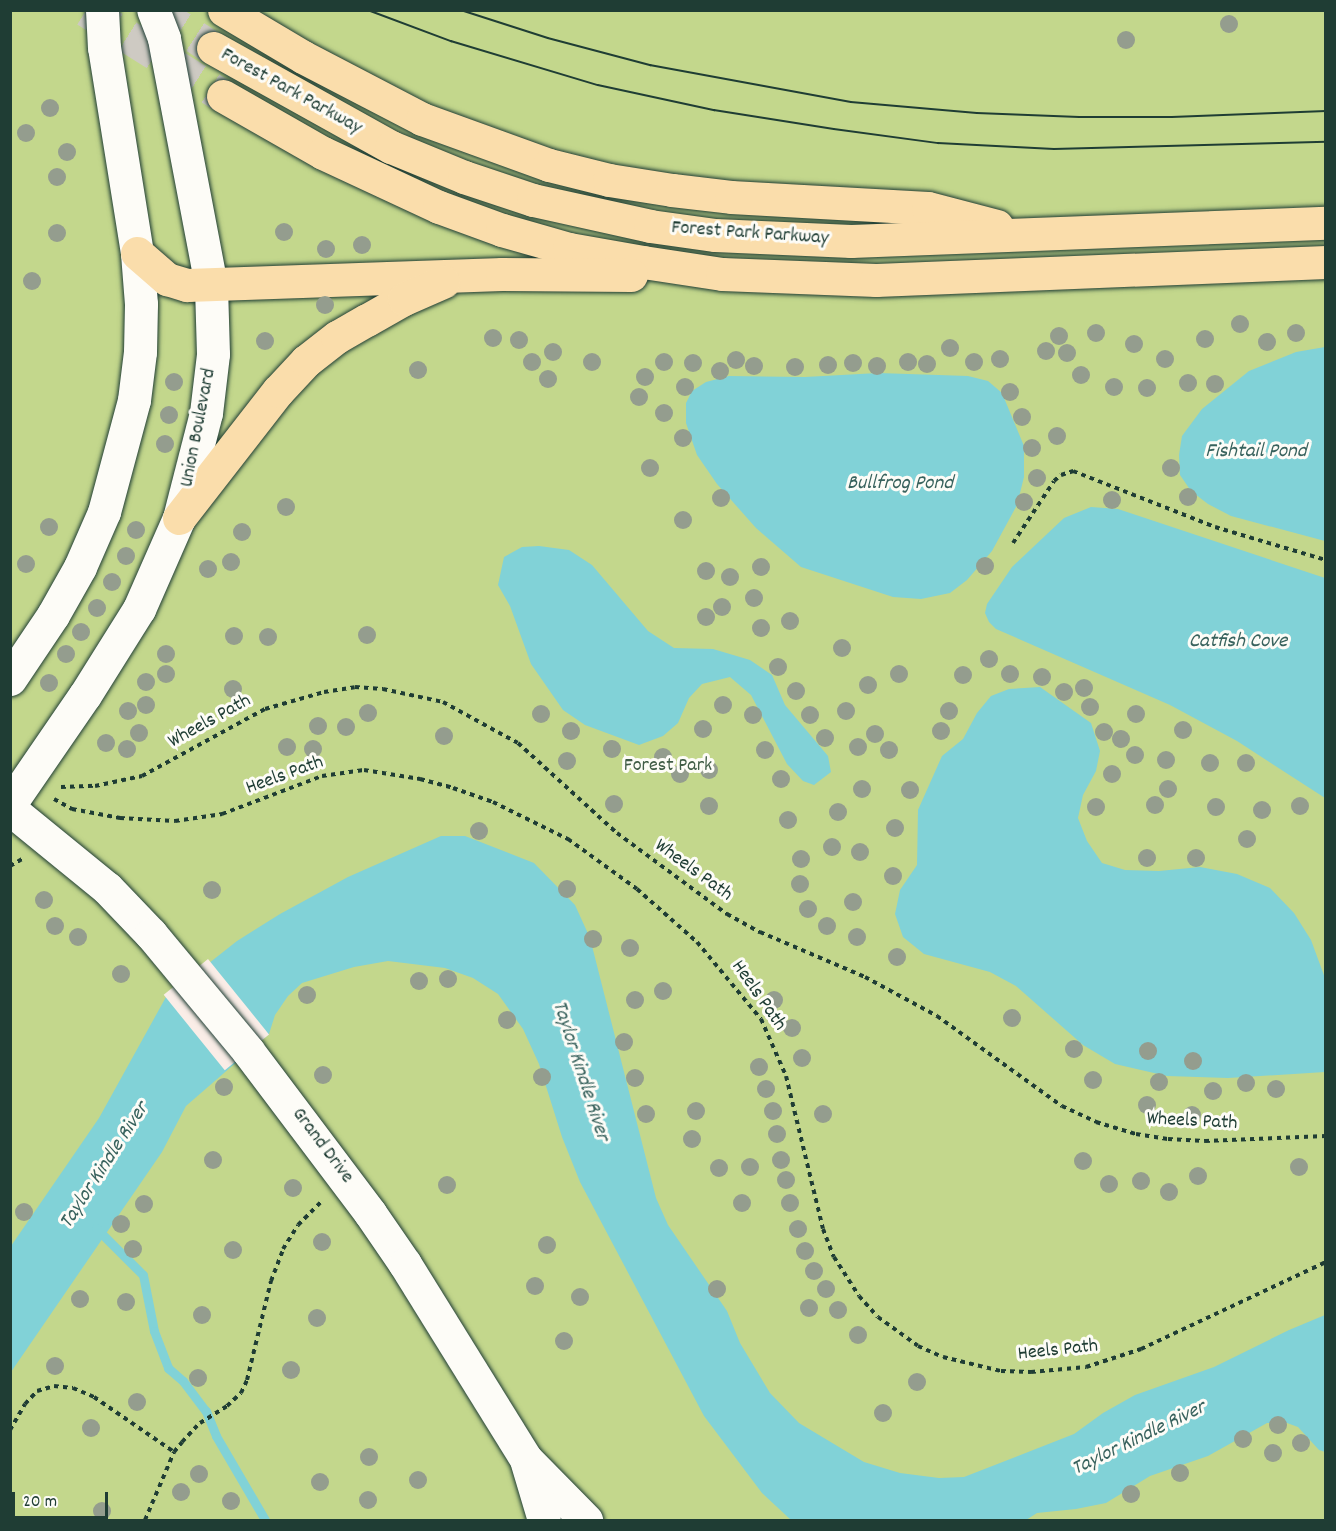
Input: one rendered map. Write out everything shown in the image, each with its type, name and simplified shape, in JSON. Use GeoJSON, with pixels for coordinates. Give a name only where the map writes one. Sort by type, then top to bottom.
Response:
{"type":"FeatureCollection","features":[{"type":"Feature","properties":{"kind":"main road"},"geometry":{"type":"LineString","coordinates":[[224,10],[312,62],[422,119],[549,165],[609,180],[731,197],[928,208],[1034,235]]}},
{"type":"Feature","properties":{"kind":"main road","name":"Forest Park Parkway"},"geometry":{"type":"LineString","coordinates":[[213,48],[391,147],[464,177],[533,200],[591,214],[715,235],[794,240],[1034,235],[1326,223]]}},
{"type":"Feature","properties":{"kind":"main road","name":"Forest Park Parkway"},"geometry":{"type":"LineString","coordinates":[[223,96],[333,158],[439,207],[502,230],[568,249],[722,274],[876,280],[1326,262]]}},
{"type":"Feature","properties":{"kind":"main road"},"geometry":{"type":"LineString","coordinates":[[137,253],[166,279],[187,285],[462,275],[722,274]]}},
{"type":"Feature","properties":{"kind":"main road"},"geometry":{"type":"LineString","coordinates":[[178,518],[278,391],[306,361],[337,337],[395,304],[462,275]]}},
{"type":"Feature","properties":{"kind":"street"},"geometry":{"type":"LineString","coordinates":[[10,679],[53,615],[80,567],[104,512],[134,400],[140,352],[141,304],[137,253],[104,48],[102,10]]}},
{"type":"Feature","properties":{"kind":"street","name":"Union Boulevard"},"geometry":{"type":"LineString","coordinates":[[10,804],[85,695],[139,609],[178,518],[206,413],[213,354],[211,285],[164,38],[153,10]]}},
{"type":"Feature","properties":{"kind":"street","name":"Grand Drive"},"geometry":{"type":"LineString","coordinates":[[10,810],[107,888],[177,965],[248,1051],[349,1182],[394,1247],[526,1459],[586,1521]]}},
{"type":"Feature","properties":{"kind":"street"},"geometry":{"type":"LineString","coordinates":[[526,1459],[544,1521]]}},
{"type":"Feature","properties":{"kind":"path"},"geometry":{"type":"LineString","coordinates":[[1014,543],[1054,481],[1073,471],[1215,526],[1326,561]]}},
{"type":"Feature","properties":{"kind":"path","name":"Wheels Path"},"geometry":{"type":"LineString","coordinates":[[59,786],[94,786],[142,776],[265,709],[324,692],[355,687],[383,689],[443,702],[518,743],[617,833],[727,914],[760,932],[865,977],[928,1010],[970,1037],[1030,1085],[1062,1106],[1096,1122],[1136,1134],[1168,1139],[1205,1141],[1326,1136]]}},
{"type":"Feature","properties":{"kind":"path","name":"Heels Path"},"geometry":{"type":"LineString","coordinates":[[48,795],[72,809],[90,813],[120,818],[175,821],[222,814],[322,776],[364,770],[389,773],[453,788],[515,812],[568,839],[637,889],[697,942],[724,971],[761,1019],[786,1076],[821,1221],[834,1257],[859,1296],[878,1317],[918,1346],[943,1357],[1001,1371],[1031,1372],[1086,1367],[1141,1349],[1326,1262]]}},
{"type":"Feature","properties":{"kind":"path"},"geometry":{"type":"LineString","coordinates":[[145,1521],[174,1452],[200,1423],[216,1414],[241,1393],[247,1380],[271,1281],[283,1249],[298,1225],[328,1196]]}},
{"type":"Feature","properties":{"kind":"path"},"geometry":{"type":"LineString","coordinates":[[10,1430],[25,1404],[37,1391],[54,1386],[74,1388],[94,1397],[174,1452]]}},
{"type":"Feature","properties":{"kind":"green space","name":"Forest Park"},"geometry":{"type":"Polygon","coordinates":[[[10,11],[1325,11],[1325,1520],[10,1520],[10,11]]]}},
{"type":"Feature","properties":{"kind":"water","name":"Fishtail Pond"},"geometry":{"type":"Polygon","coordinates":[[[1325,347],[1325,541],[1231,516],[1208,504],[1191,491],[1180,475],[1179,455],[1182,436],[1202,409],[1249,371],[1296,352],[1325,347]]]}},
{"type":"Feature","properties":{"kind":"water","name":"Bullfrog Pond"},"geometry":{"type":"Polygon","coordinates":[[[878,373],[968,376],[988,381],[1002,393],[1024,446],[1024,477],[1017,505],[992,551],[967,580],[950,593],[921,599],[893,597],[801,567],[756,528],[717,484],[697,455],[686,423],[686,403],[692,391],[706,382],[729,376],[805,377],[878,373]]]}},
{"type":"Feature","properties":{"kind":"water","name":"Catfish Cove"},"geometry":{"type":"Polygon","coordinates":[[[1091,507],[1118,509],[1325,578],[1325,798],[1237,741],[1170,705],[996,629],[989,622],[985,613],[987,604],[1012,567],[1064,518],[1091,507]]]}},
{"type":"Feature","properties":{"kind":"water"},"geometry":{"type":"Polygon","coordinates":[[[539,546],[569,550],[592,565],[648,631],[674,648],[713,649],[750,660],[772,675],[785,705],[828,756],[831,772],[814,785],[803,781],[787,764],[751,695],[730,677],[702,684],[689,698],[678,723],[663,736],[639,745],[585,725],[563,710],[531,664],[510,606],[498,585],[504,557],[522,547],[539,546]]]}},
{"type":"Feature","properties":{"kind":"water"},"geometry":{"type":"Polygon","coordinates":[[[1040,687],[1091,723],[1100,751],[1096,771],[1083,795],[1078,818],[1087,841],[1102,863],[1125,870],[1159,871],[1200,867],[1237,874],[1270,888],[1294,913],[1311,940],[1325,978],[1325,1072],[1228,1078],[1167,1076],[1115,1064],[1083,1045],[1016,986],[990,972],[924,954],[903,937],[895,914],[900,890],[917,865],[918,810],[942,756],[963,739],[977,713],[991,696],[1009,689],[1040,687]]]}},
{"type":"Feature","properties":{"kind":"water","name":"Taylor Kindle River"},"geometry":{"type":"Polygon","coordinates":[[[441,836],[465,836],[534,863],[575,905],[590,938],[656,1198],[668,1225],[727,1311],[740,1343],[770,1393],[799,1423],[864,1462],[900,1473],[939,1478],[964,1477],[1074,1434],[1103,1413],[1135,1395],[1214,1367],[1325,1315],[1325,1452],[1319,1450],[1298,1427],[1287,1423],[1267,1423],[1208,1456],[1150,1476],[1106,1503],[1037,1513],[1026,1520],[791,1520],[762,1493],[704,1416],[580,1182],[562,1137],[539,1064],[523,1029],[498,994],[473,978],[445,968],[388,961],[354,967],[302,983],[288,996],[275,1015],[269,1034],[186,1106],[162,1152],[11,1372],[11,1246],[99,1118],[166,997],[237,941],[280,914],[348,877],[441,836]]]}},
{"type":"Feature","properties":{"kind":"pier"},"geometry":{"type":"Polygon","coordinates":[[[208,959],[269,1034],[225,1070],[164,995],[208,959]]]}},
{"type":"Feature","properties":{"kind":"waterway"},"geometry":{"type":"LineString","coordinates":[[96,1228],[143,1275],[154,1331],[168,1368],[183,1381],[206,1411],[216,1436],[265,1520]]}},
{"type":"Feature","properties":{"kind":"tunnel"},"geometry":{"type":"LineString","coordinates":[[86,10],[223,96]]}},
{"type":"Feature","properties":{"kind":"tunnel"},"geometry":{"type":"LineString","coordinates":[[154,10],[213,48]]}},
{"type":"Feature","properties":{"kind":"tram line"},"geometry":{"type":"LineString","coordinates":[[368,10],[451,41],[598,85],[714,110],[834,129],[938,143],[1054,149],[1326,142]]}},
{"type":"Feature","properties":{"kind":"tram line"},"geometry":{"type":"LineString","coordinates":[[461,10],[548,38],[650,65],[851,102],[977,113],[1079,117],[1172,117],[1326,111]]}}]}
